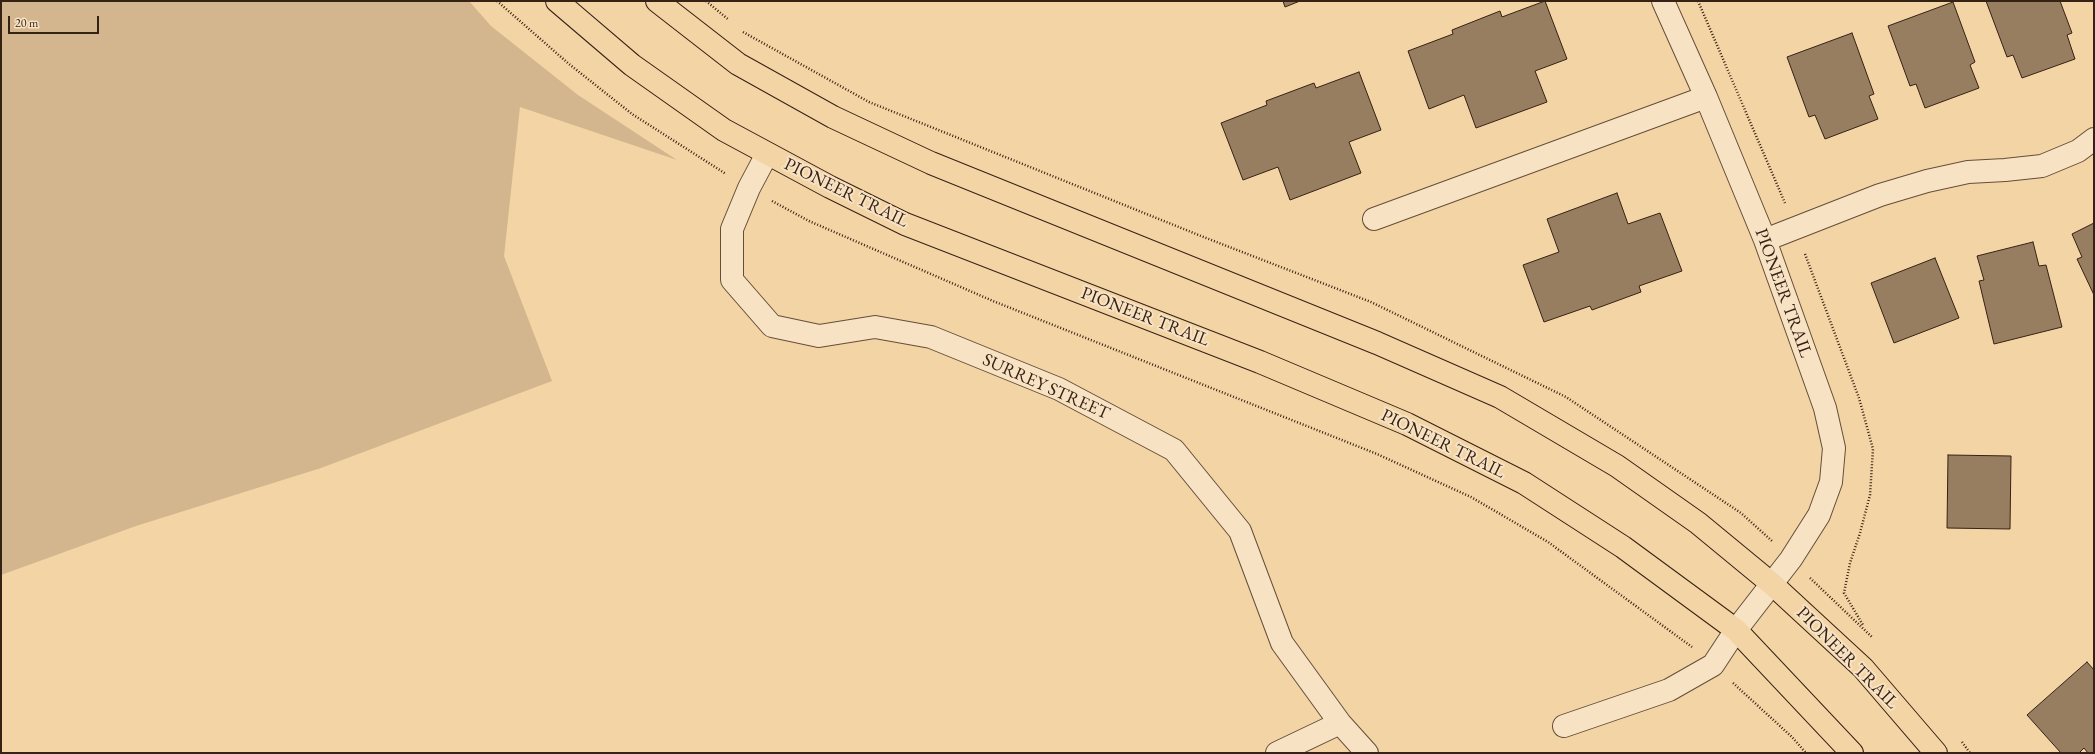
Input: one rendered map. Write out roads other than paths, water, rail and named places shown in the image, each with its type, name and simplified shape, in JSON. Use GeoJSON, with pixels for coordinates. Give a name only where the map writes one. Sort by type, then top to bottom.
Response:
{"type":"FeatureCollection","features":[{"type":"Feature","properties":{"kind":"main road","name":"PIONEER TRAIL"},"geometry":{"type":"LineString","coordinates":[[557,1],[632,65],[724,130],[767,154],[905,224],[1260,362],[1407,424],[1524,483],[1624,547],[1736,630],[1852,753]]}},
{"type":"Feature","properties":{"kind":"main road","name":"PIONEER TRAIL"},"geometry":{"type":"LineString","coordinates":[[657,1],[738,64],[833,117],[931,163],[1377,343],[1500,397],[1617,466],[1698,523],[1772,584],[1863,668],[1936,753]]}},
{"type":"Feature","properties":{"kind":"street","name":"PIONEER TRAIL"},"geometry":{"type":"LineString","coordinates":[[1663,1],[1706,97],[1765,240],[1825,408],[1834,448],[1831,482],[1819,515],[1772,584],[1736,630]]}},
{"type":"Feature","properties":{"kind":"street"},"geometry":{"type":"LineString","coordinates":[[1374,219],[1706,97]]}},
{"type":"Feature","properties":{"kind":"street"},"geometry":{"type":"LineString","coordinates":[[1765,240],[1880,195],[1927,181],[1968,172],[2042,166],[2078,151],[2094,139]]}},
{"type":"Feature","properties":{"kind":"street","name":"SURREY STREET"},"geometry":{"type":"LineString","coordinates":[[767,154],[749,188],[732,228],[732,280],[772,326],[820,336],[875,327],[931,337],[1059,389],[1174,450],[1240,531],[1282,643],[1340,723],[1367,753]]}},
{"type":"Feature","properties":{"kind":"street"},"geometry":{"type":"LineString","coordinates":[[1564,726],[1670,690],[1713,666],[1736,630]]}},
{"type":"Feature","properties":{"kind":"street"},"geometry":{"type":"LineString","coordinates":[[1277,753],[1340,723]]}}]}
